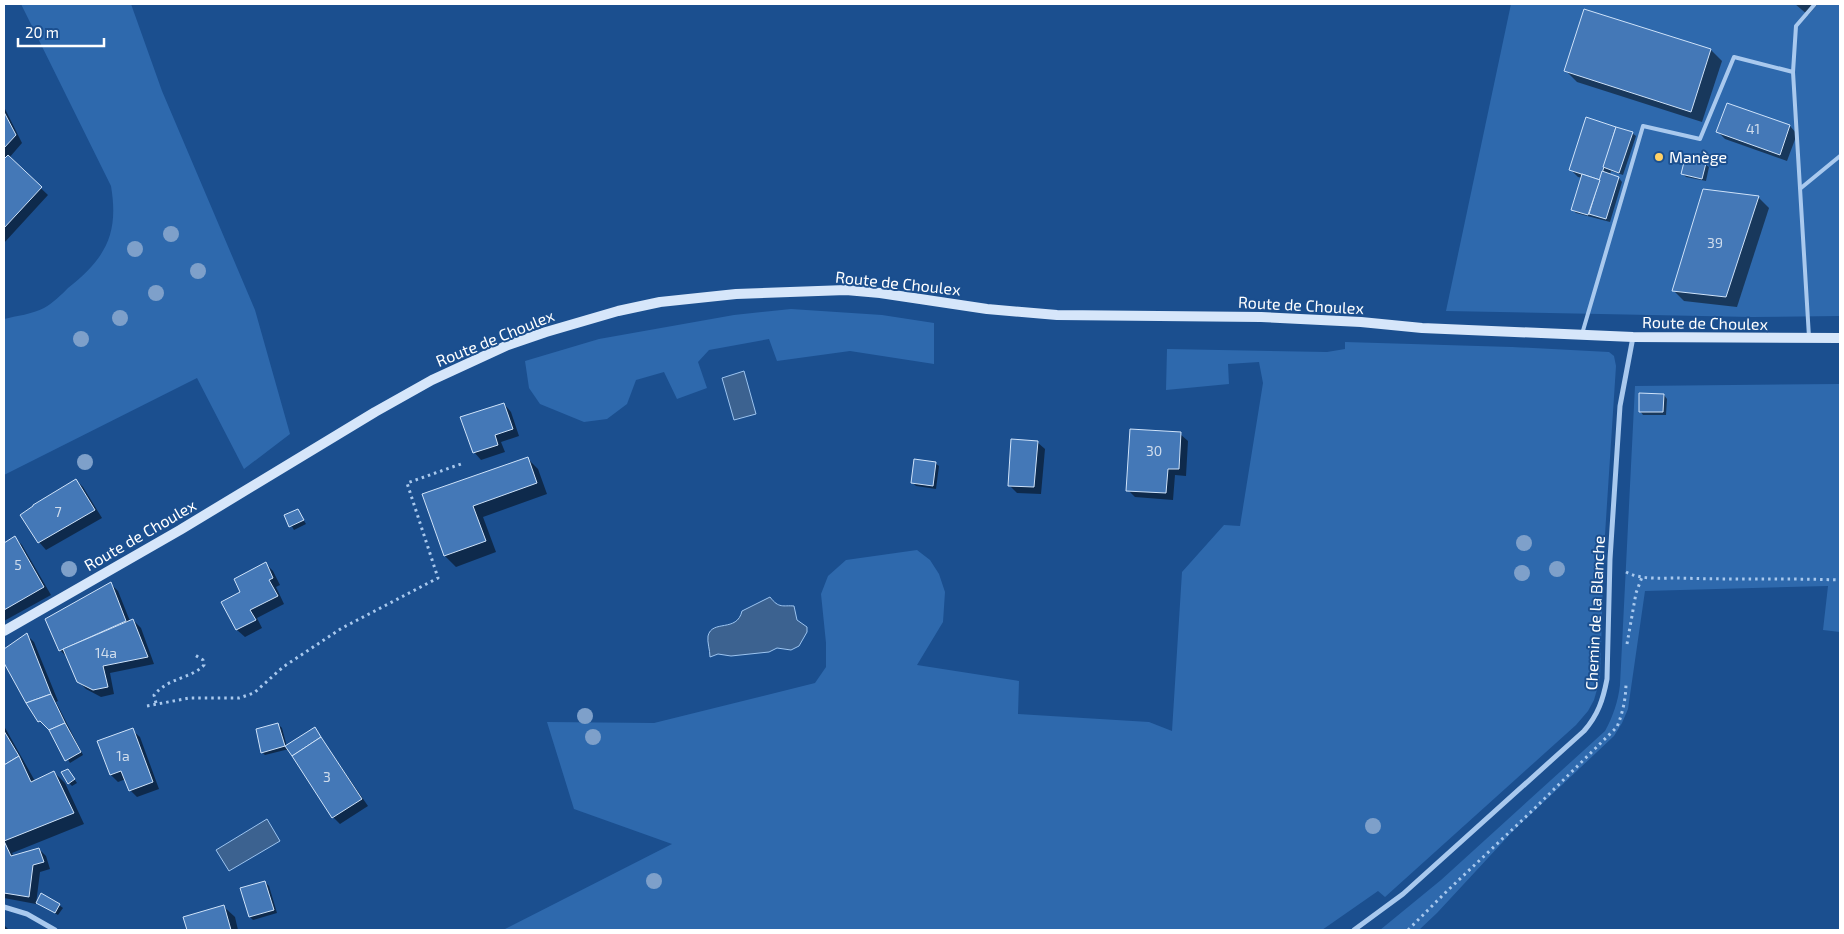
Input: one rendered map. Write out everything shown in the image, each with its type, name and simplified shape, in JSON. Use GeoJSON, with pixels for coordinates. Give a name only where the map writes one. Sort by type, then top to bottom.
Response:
{"type":"FeatureCollection","features":[{"type":"Feature","properties":{"kind":"street","name":"Route de Choulex"},"geometry":{"type":"LineString","coordinates":[[4,631],[180,530],[375,412],[432,380],[500,349],[546,332],[618,310],[660,302],[736,294],[846,290],[890,294],[987,309],[1057,315],[1261,317],[1360,322],[1422,328],[1633,337],[1840,338]]}},
{"type":"Feature","properties":{"kind":"street","name":"Chemin de la Blanche"},"geometry":{"type":"LineString","coordinates":[[1354,930],[1403,894],[1584,731],[1592,722],[1600,706],[1607,679],[1610,558],[1620,406],[1633,337]]}},
{"type":"Feature","properties":{"kind":"street"},"geometry":{"type":"LineString","coordinates":[[4,907],[27,914],[55,930]]}},
{"type":"Feature","properties":{"kind":"lane"},"geometry":{"type":"LineString","coordinates":[[1809,339],[1793,72],[1796,26],[1815,4]]}},
{"type":"Feature","properties":{"kind":"lane"},"geometry":{"type":"LineString","coordinates":[[1582,334],[1644,126],[1700,139],[1734,57],[1793,72]]}},
{"type":"Feature","properties":{"kind":"lane"},"geometry":{"type":"LineString","coordinates":[[1801,188],[1840,156]]}},
{"type":"Feature","properties":{"kind":"path"},"geometry":{"type":"LineString","coordinates":[[147,706],[190,698],[239,698],[254,693],[283,667],[342,628],[438,578],[407,483],[461,464]]}},
{"type":"Feature","properties":{"kind":"path"},"geometry":{"type":"LineString","coordinates":[[1610,558],[1626,572],[1642,577],[1726,580],[1783,578],[1840,580]]}},
{"type":"Feature","properties":{"kind":"path"},"geometry":{"type":"LineString","coordinates":[[1608,656],[1626,652],[1636,593],[1642,577]]}},
{"type":"Feature","properties":{"kind":"path"},"geometry":{"type":"LineString","coordinates":[[156,703],[154,695],[161,686],[198,672],[204,666],[203,660],[195,655]]}},
{"type":"Feature","properties":{"kind":"shaded area"},"geometry":{"type":"Polygon","coordinates":[[[21,4],[131,4],[162,91],[255,310],[290,434],[244,469],[197,378],[4,475],[4,319],[44,308],[81,277],[92,266],[107,244],[113,218],[111,186],[21,4]]]}},
{"type":"Feature","properties":{"kind":"shaded area","name":"Manège"},"geometry":{"type":"Polygon","coordinates":[[[1511,4],[1840,4],[1840,316],[1752,317],[1446,311],[1511,4]]]}},
{"type":"Feature","properties":{"kind":"shaded area"},"geometry":{"type":"Polygon","coordinates":[[[791,309],[882,315],[934,323],[934,364],[850,351],[777,361],[769,339],[709,350],[698,362],[707,388],[677,399],[664,372],[636,380],[627,404],[607,419],[584,422],[540,404],[529,388],[525,361],[599,339],[734,315],[791,309]]]}},
{"type":"Feature","properties":{"kind":"shaded area"},"geometry":{"type":"Polygon","coordinates":[[[1345,342],[1609,352],[1614,356],[1616,366],[1604,550],[1600,679],[1594,700],[1588,711],[1576,725],[1385,897],[1378,891],[1322,930],[503,930],[672,844],[574,809],[547,722],[654,723],[815,683],[826,667],[826,643],[821,594],[828,576],[846,560],[917,550],[930,560],[939,574],[945,592],[943,622],[917,665],[1019,681],[1018,714],[1149,722],[1172,731],[1182,572],[1224,525],[1240,526],[1263,383],[1259,362],[1228,364],[1229,384],[1166,390],[1167,349],[1327,352],[1345,349],[1345,342]]]}},
{"type":"Feature","properties":{"kind":"shaded area"},"geometry":{"type":"Polygon","coordinates":[[[744,371],[756,414],[734,420],[722,378],[744,371]]]}},
{"type":"Feature","properties":{"kind":"shaded area"},"geometry":{"type":"Polygon","coordinates":[[[1840,384],[1840,632],[1823,630],[1828,586],[1645,591],[1628,709],[1614,736],[1513,831],[1419,930],[1380,930],[1441,880],[1605,731],[1608,725],[1613,714],[1620,685],[1635,386],[1840,384]]]}},
{"type":"Feature","properties":{"kind":"shaded area"},"geometry":{"type":"Polygon","coordinates":[[[770,597],[779,605],[794,606],[797,620],[807,627],[807,632],[799,646],[791,650],[777,648],[769,652],[731,656],[718,654],[710,657],[708,636],[710,631],[735,622],[742,611],[770,597]]]}},
{"type":"Feature","properties":{"kind":"shaded area"},"geometry":{"type":"Polygon","coordinates":[[[267,819],[280,841],[229,871],[216,850],[267,819]]]}},
{"type":"Feature","properties":{"kind":"building"},"geometry":{"type":"Polygon","coordinates":[[[1584,9],[1711,49],[1691,112],[1564,71],[1584,9]]]}},
{"type":"Feature","properties":{"kind":"building"},"geometry":{"type":"Polygon","coordinates":[[[1727,103],[1790,125],[1780,155],[1716,132],[1727,103]]]}},
{"type":"Feature","properties":{"kind":"building"},"geometry":{"type":"Polygon","coordinates":[[[4,112],[16,135],[4,148],[4,112]]]}},
{"type":"Feature","properties":{"kind":"building"},"geometry":{"type":"Polygon","coordinates":[[[1586,117],[1616,127],[1600,180],[1569,170],[1586,117]]]}},
{"type":"Feature","properties":{"kind":"building"},"geometry":{"type":"Polygon","coordinates":[[[1616,127],[1633,132],[1619,173],[1603,167],[1616,127]]]}},
{"type":"Feature","properties":{"kind":"building"},"geometry":{"type":"Polygon","coordinates":[[[8,155],[42,187],[4,228],[4,159],[8,155]]]}},
{"type":"Feature","properties":{"kind":"building"},"geometry":{"type":"Polygon","coordinates":[[[1685,158],[1706,163],[1702,179],[1681,174],[1685,158]]]}},
{"type":"Feature","properties":{"kind":"building"},"geometry":{"type":"Polygon","coordinates":[[[1602,171],[1619,177],[1606,219],[1589,214],[1602,171]]]}},
{"type":"Feature","properties":{"kind":"building"},"geometry":{"type":"Polygon","coordinates":[[[1582,174],[1600,180],[1588,215],[1571,210],[1582,174]]]}},
{"type":"Feature","properties":{"kind":"building"},"geometry":{"type":"Polygon","coordinates":[[[1703,189],[1759,196],[1726,297],[1672,291],[1703,189]]]}},
{"type":"Feature","properties":{"kind":"building"},"geometry":{"type":"Polygon","coordinates":[[[1639,393],[1664,394],[1663,412],[1639,412],[1639,393]]]}},
{"type":"Feature","properties":{"kind":"building"},"geometry":{"type":"Polygon","coordinates":[[[504,403],[513,429],[495,435],[498,445],[473,453],[460,417],[504,403]]]}},
{"type":"Feature","properties":{"kind":"building"},"geometry":{"type":"Polygon","coordinates":[[[1130,429],[1181,432],[1179,469],[1168,469],[1166,493],[1126,491],[1130,429]]]}},
{"type":"Feature","properties":{"kind":"building"},"geometry":{"type":"Polygon","coordinates":[[[1011,439],[1038,441],[1034,487],[1008,486],[1011,439]]]}},
{"type":"Feature","properties":{"kind":"building"},"geometry":{"type":"Polygon","coordinates":[[[528,457],[537,483],[473,506],[486,541],[444,556],[422,494],[528,457]]]}},
{"type":"Feature","properties":{"kind":"building"},"geometry":{"type":"Polygon","coordinates":[[[914,459],[936,462],[933,486],[911,483],[914,459]]]}},
{"type":"Feature","properties":{"kind":"building"},"geometry":{"type":"Polygon","coordinates":[[[76,479],[95,510],[38,543],[20,515],[76,479]]]}},
{"type":"Feature","properties":{"kind":"building"},"geometry":{"type":"Polygon","coordinates":[[[298,509],[304,520],[289,527],[284,515],[298,509]]]}},
{"type":"Feature","properties":{"kind":"building"},"geometry":{"type":"Polygon","coordinates":[[[15,536],[44,587],[4,610],[4,543],[15,536]]]}},
{"type":"Feature","properties":{"kind":"building"},"geometry":{"type":"Polygon","coordinates":[[[266,562],[273,578],[269,580],[278,596],[250,610],[256,620],[236,630],[221,602],[240,592],[234,579],[266,562]]]}},
{"type":"Feature","properties":{"kind":"building"},"geometry":{"type":"Polygon","coordinates":[[[111,582],[126,621],[59,651],[45,619],[111,582]]]}},
{"type":"Feature","properties":{"kind":"building"},"geometry":{"type":"Polygon","coordinates":[[[133,619],[148,657],[103,666],[108,687],[93,690],[77,682],[63,649],[133,619]]]}},
{"type":"Feature","properties":{"kind":"building"},"geometry":{"type":"Polygon","coordinates":[[[27,633],[51,694],[26,703],[4,663],[4,649],[27,633]]]}},
{"type":"Feature","properties":{"kind":"building"},"geometry":{"type":"Polygon","coordinates":[[[51,694],[65,723],[49,730],[40,721],[38,722],[26,703],[51,694]]]}},
{"type":"Feature","properties":{"kind":"building"},"geometry":{"type":"Polygon","coordinates":[[[65,723],[81,752],[65,761],[49,730],[65,723]]]}},
{"type":"Feature","properties":{"kind":"building"},"geometry":{"type":"Polygon","coordinates":[[[278,723],[285,746],[261,753],[256,729],[278,723]]]}},
{"type":"Feature","properties":{"kind":"building"},"geometry":{"type":"Polygon","coordinates":[[[315,727],[321,737],[292,756],[285,746],[315,727]]]}},
{"type":"Feature","properties":{"kind":"building"},"geometry":{"type":"Polygon","coordinates":[[[133,728],[153,782],[129,791],[121,771],[110,775],[97,741],[133,728]]]}},
{"type":"Feature","properties":{"kind":"building"},"geometry":{"type":"Polygon","coordinates":[[[4,731],[19,756],[4,765],[4,731]]]}},
{"type":"Feature","properties":{"kind":"building"},"geometry":{"type":"Polygon","coordinates":[[[321,737],[362,799],[332,818],[292,756],[321,737]]]}},
{"type":"Feature","properties":{"kind":"building"},"geometry":{"type":"Polygon","coordinates":[[[19,756],[31,782],[54,771],[74,813],[4,841],[4,765],[19,756]]]}},
{"type":"Feature","properties":{"kind":"building"},"geometry":{"type":"Polygon","coordinates":[[[68,769],[75,779],[68,784],[61,772],[68,769]]]}},
{"type":"Feature","properties":{"kind":"building"},"geometry":{"type":"Polygon","coordinates":[[[4,841],[11,856],[39,848],[44,862],[33,865],[29,897],[4,893],[4,841]]]}},
{"type":"Feature","properties":{"kind":"building"},"geometry":{"type":"Polygon","coordinates":[[[265,881],[274,910],[249,917],[240,888],[265,881]]]}},
{"type":"Feature","properties":{"kind":"building"},"geometry":{"type":"Polygon","coordinates":[[[41,893],[60,904],[55,913],[36,903],[41,893]]]}},
{"type":"Feature","properties":{"kind":"building"},"geometry":{"type":"Polygon","coordinates":[[[224,905],[231,930],[187,930],[183,917],[224,905]]]}},
{"type":"Feature","properties":{"kind":"place","name":"Manège"},"geometry":{"type":"Point","coordinates":[1659,157]}}]}
